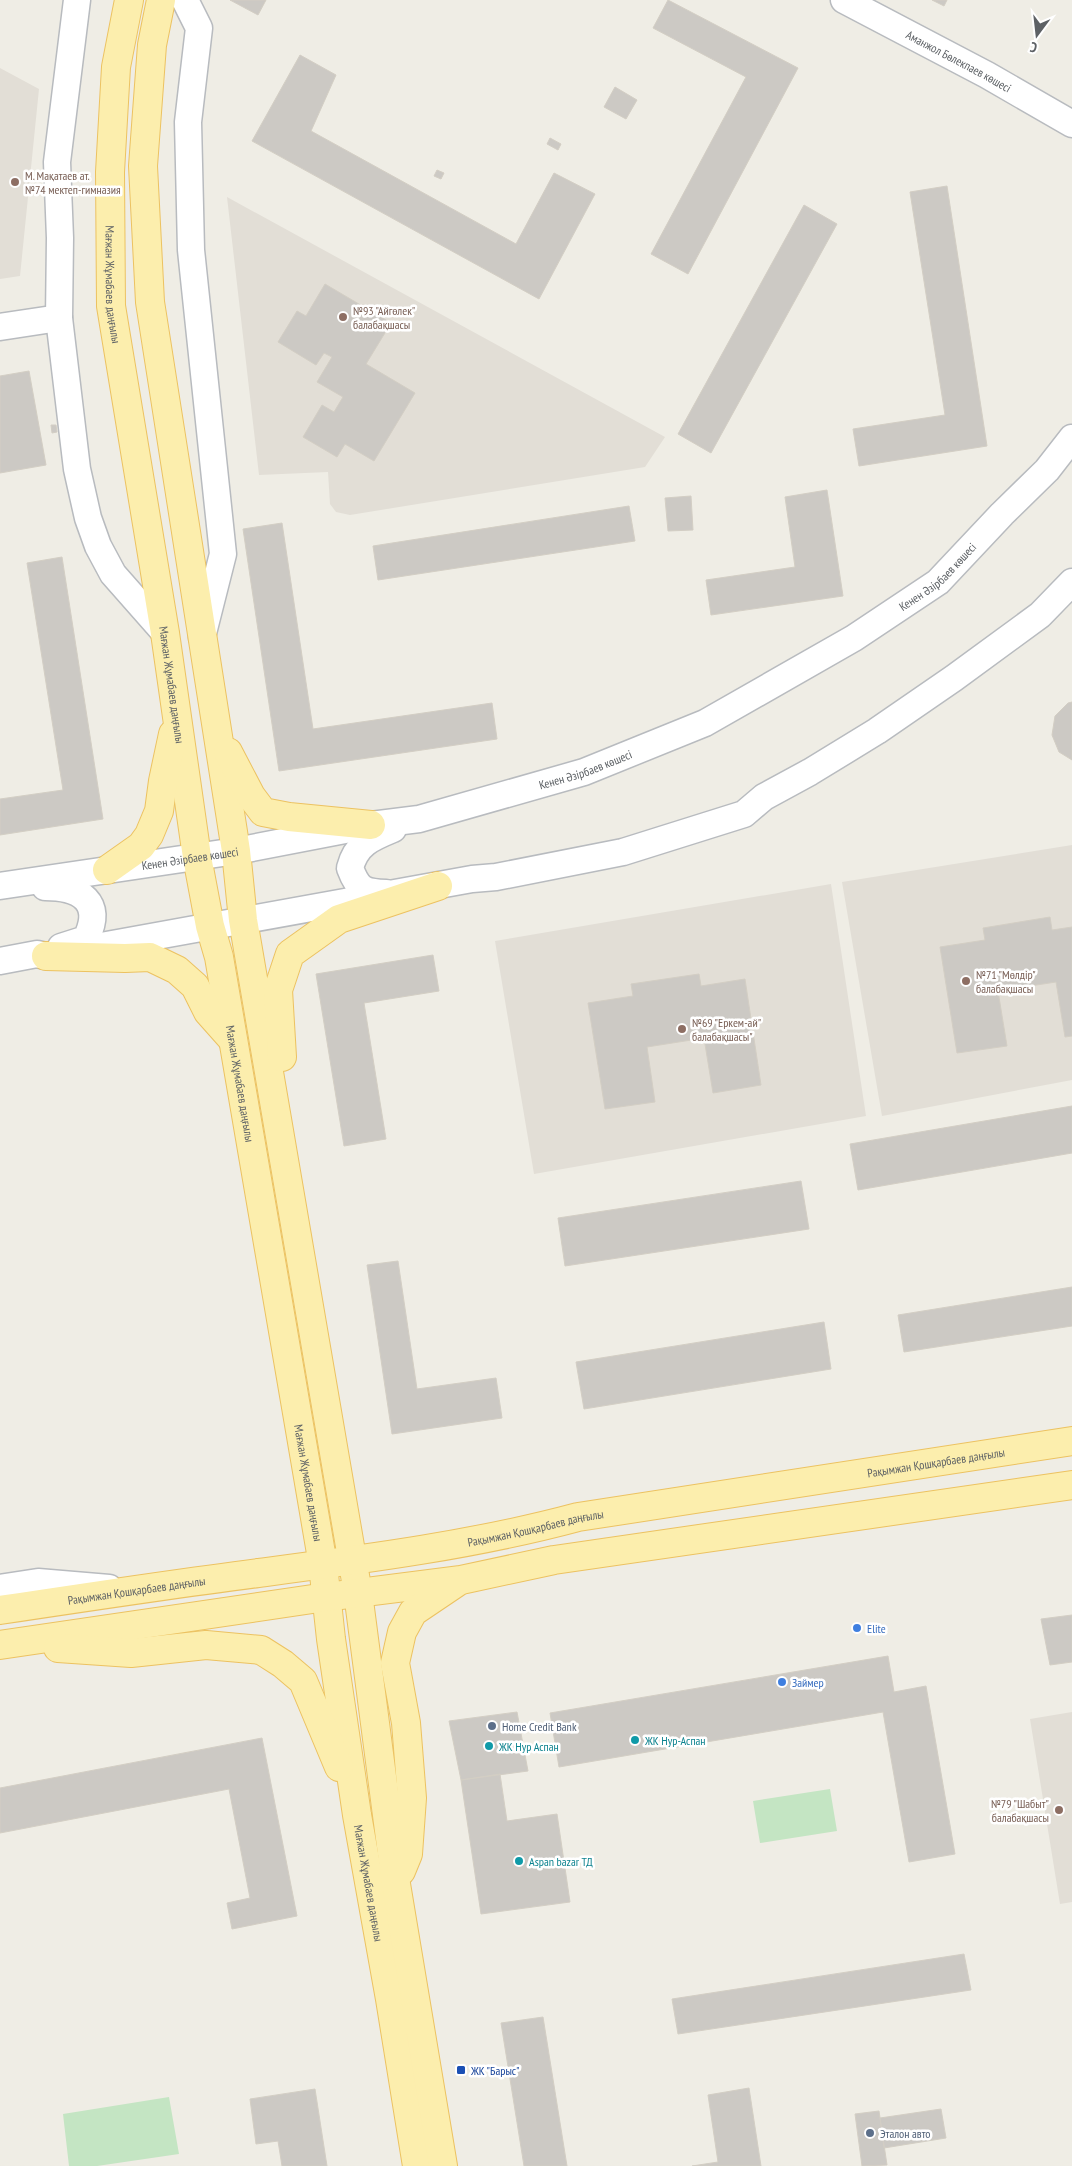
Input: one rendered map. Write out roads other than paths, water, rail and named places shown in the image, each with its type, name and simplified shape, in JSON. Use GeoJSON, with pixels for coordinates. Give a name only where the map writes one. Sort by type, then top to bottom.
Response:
{"type":"FeatureCollection","features":[{"type":"Feature","properties":{"kind":"main road","name":"Мағжан Жұмабаев даңғылы"},"geometry":{"type":"LineString","coordinates":[[129,0],[116,67],[110,172],[111,306],[165,633],[197,857],[210,926],[219,957],[323,1565],[330,1639],[357,1815],[390,1999],[417,2166]]}},
{"type":"Feature","properties":{"kind":"main road"},"geometry":{"type":"LineString","coordinates":[[160,0],[152,45],[143,166],[149,291],[236,851],[243,920],[358,1593],[396,1884],[443,2166]]}},
{"type":"Feature","properties":{"kind":"main road"},"geometry":{"type":"LineString","coordinates":[[208,673],[224,744],[250,796],[264,812],[289,818],[371,825]]}},
{"type":"Feature","properties":{"kind":"main road"},"geometry":{"type":"LineString","coordinates":[[107,870],[141,846],[149,835],[159,811],[163,781],[177,715]]}},
{"type":"Feature","properties":{"kind":"main road"},"geometry":{"type":"LineString","coordinates":[[284,1166],[285,1110],[278,990],[290,954],[339,919],[438,886]]}},
{"type":"Feature","properties":{"kind":"main road"},"geometry":{"type":"LineString","coordinates":[[42,955],[150,957],[177,970],[195,986],[208,1012],[232,1039]]}},
{"type":"Feature","properties":{"kind":"main road","name":"Рақымжан Қошқарбаев даңғылы"},"geometry":{"type":"LineString","coordinates":[[0,1610],[132,1590],[352,1561],[530,1530],[578,1517],[1072,1441]]}},
{"type":"Feature","properties":{"kind":"main road"},"geometry":{"type":"LineString","coordinates":[[3,1645],[326,1597],[461,1580],[554,1560],[1072,1485]]}},
{"type":"Feature","properties":{"kind":"main road"},"geometry":{"type":"LineString","coordinates":[[396,1884],[408,1854],[412,1798],[406,1723],[395,1663],[396,1656],[402,1632],[413,1612],[461,1580]]}},
{"type":"Feature","properties":{"kind":"main road"},"geometry":{"type":"LineString","coordinates":[[330,1639],[343,1633],[356,1633],[364,1638]]}},
{"type":"Feature","properties":{"kind":"main road"},"geometry":{"type":"LineString","coordinates":[[3,1645],[131,1653],[206,1646],[261,1650],[283,1664],[303,1681],[318,1714],[357,1815]]}},
{"type":"Feature","properties":{"kind":"street"},"geometry":{"type":"LineString","coordinates":[[77,0],[58,162],[60,238],[59,318],[78,469],[88,518],[98,546],[113,574],[165,633]]}},
{"type":"Feature","properties":{"kind":"street"},"geometry":{"type":"LineString","coordinates":[[185,0],[199,28],[188,122],[190,250],[223,554],[202,638]]}},
{"type":"Feature","properties":{"kind":"street","name":"Аманжол Бөлекпаев көшесі"},"geometry":{"type":"LineString","coordinates":[[844,0],[971,66],[1072,124]]}},
{"type":"Feature","properties":{"kind":"street"},"geometry":{"type":"LineString","coordinates":[[0,327],[59,318]]}},
{"type":"Feature","properties":{"kind":"street","name":"Кенен Әзірбаев көшесі"},"geometry":{"type":"LineString","coordinates":[[0,887],[236,851],[371,825],[419,819],[584,772],[706,723],[854,638],[938,582],[1002,514],[1047,470],[1072,438]]}},
{"type":"Feature","properties":{"kind":"street"},"geometry":{"type":"LineString","coordinates":[[0,961],[472,879],[496,877],[623,852],[744,814],[764,797],[810,772],[877,731],[954,678],[1040,615],[1072,582]]}},
{"type":"Feature","properties":{"kind":"street"},"geometry":{"type":"LineString","coordinates":[[394,894],[368,892],[358,886],[350,868],[352,860],[358,849],[373,838],[419,819]]}},
{"type":"Feature","properties":{"kind":"street"},"geometry":{"type":"LineString","coordinates":[[0,887],[56,887],[76,891],[89,901],[94,916],[86,939],[42,955]]}},
{"type":"Feature","properties":{"kind":"street"},"geometry":{"type":"LineString","coordinates":[[0,1588],[38,1582],[132,1590]]}},
{"type":"Feature","properties":{"kind":"place","name":"М. Мақатаев ат. №74 мектеп-гимназия"},"geometry":{"type":"Point","coordinates":[15,182]}},
{"type":"Feature","properties":{"kind":"place","name":"№93 \"Айгөлек\" балабақшасы"},"geometry":{"type":"Point","coordinates":[343,317]}},
{"type":"Feature","properties":{"kind":"place","name":"№71 \"Мөлдір\" балабақшасы"},"geometry":{"type":"Point","coordinates":[966,981]}},
{"type":"Feature","properties":{"kind":"place","name":"№69 \"Еркем-ай\" балабақшасы\""},"geometry":{"type":"Point","coordinates":[682,1029]}},
{"type":"Feature","properties":{"kind":"place","name":"Elite"},"geometry":{"type":"Point","coordinates":[857,1628]}},
{"type":"Feature","properties":{"kind":"place","name":"Займер"},"geometry":{"type":"Point","coordinates":[782,1682]}},
{"type":"Feature","properties":{"kind":"place","name":"Home Credit Bank"},"geometry":{"type":"Point","coordinates":[492,1726]}},
{"type":"Feature","properties":{"kind":"place","name":"ЖК Нур-Аспан"},"geometry":{"type":"Point","coordinates":[635,1740]}},
{"type":"Feature","properties":{"kind":"place","name":"ЖК Нур Аспан"},"geometry":{"type":"Point","coordinates":[489,1746]}},
{"type":"Feature","properties":{"kind":"place","name":"№79 \"Шабыт\" балабақшасы"},"geometry":{"type":"Point","coordinates":[1059,1810]}},
{"type":"Feature","properties":{"kind":"place","name":"Aspan bazar ТД"},"geometry":{"type":"Point","coordinates":[519,1861]}},
{"type":"Feature","properties":{"kind":"place","name":"ЖК \"Барыс\""},"geometry":{"type":"Point","coordinates":[461,2070]}},
{"type":"Feature","properties":{"kind":"place","name":"Эталон авто"},"geometry":{"type":"Point","coordinates":[870,2133]}}]}
